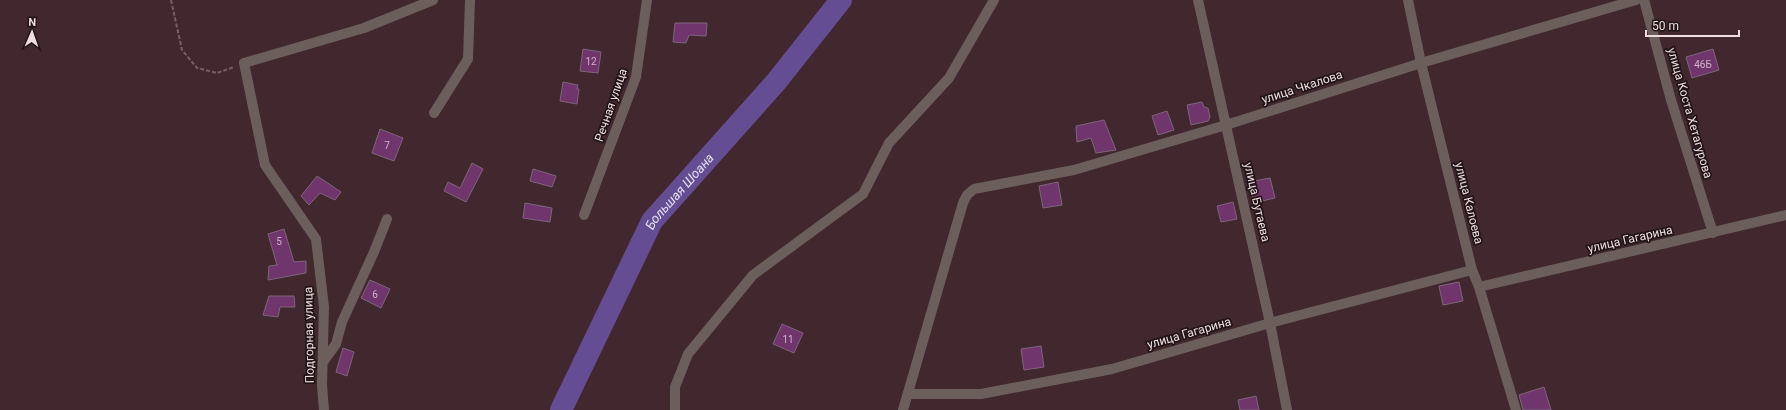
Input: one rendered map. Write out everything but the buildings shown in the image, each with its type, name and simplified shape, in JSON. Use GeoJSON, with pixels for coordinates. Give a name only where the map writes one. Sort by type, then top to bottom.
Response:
{"type":"FeatureCollection","features":[{"type":"Feature","properties":{"kind":"street"},"geometry":{"type":"LineString","coordinates":[[244,63],[364,28],[434,0]]}},
{"type":"Feature","properties":{"kind":"street"},"geometry":{"type":"LineString","coordinates":[[434,113],[468,59],[470,0]]}},
{"type":"Feature","properties":{"kind":"street","name":"Речная улица"},"geometry":{"type":"LineString","coordinates":[[584,215],[636,77],[647,0]]}},
{"type":"Feature","properties":{"kind":"street"},"geometry":{"type":"LineString","coordinates":[[675,410],[675,388],[688,354],[752,275],[863,194],[889,143],[949,78],[994,0]]}},
{"type":"Feature","properties":{"kind":"street","name":"улица Бутаева"},"geometry":{"type":"LineString","coordinates":[[1198,0],[1270,323],[1287,410]]}},
{"type":"Feature","properties":{"kind":"street","name":"улица Калоева"},"geometry":{"type":"LineString","coordinates":[[1408,0],[1421,63],[1472,270],[1479,287],[1516,410]]}},
{"type":"Feature","properties":{"kind":"street","name":"улица Чкалова"},"geometry":{"type":"LineString","coordinates":[[909,394],[963,202],[967,195],[974,189],[1074,170],[1226,125],[1421,63],[1636,0]]}},
{"type":"Feature","properties":{"kind":"street","name":"улица Коста Хетагурова"},"geometry":{"type":"LineString","coordinates":[[1644,0],[1671,100],[1713,233]]}},
{"type":"Feature","properties":{"kind":"street","name":"Подгорная улица"},"geometry":{"type":"LineString","coordinates":[[244,63],[265,165],[316,239],[324,307],[324,410]]}},
{"type":"Feature","properties":{"kind":"street","name":"улица Гагарина"},"geometry":{"type":"LineString","coordinates":[[1479,287],[1786,215]]}},
{"type":"Feature","properties":{"kind":"street"},"geometry":{"type":"LineString","coordinates":[[323,362],[336,344],[342,322],[374,252],[387,219]]}},
{"type":"Feature","properties":{"kind":"street","name":"улица Гагарина"},"geometry":{"type":"LineString","coordinates":[[909,394],[981,394],[1112,370],[1270,323],[1472,270]]}},
{"type":"Feature","properties":{"kind":"street"},"geometry":{"type":"LineString","coordinates":[[903,410],[909,394]]}},
{"type":"Feature","properties":{"kind":"path"},"geometry":{"type":"LineString","coordinates":[[170,0],[182,50],[198,68],[217,73],[244,63]]}},
{"type":"Feature","properties":{"kind":"waterway","name":"Большая Шоана"},"geometry":{"type":"LineString","coordinates":[[561,410],[652,221],[776,82],[841,0]]}}]}
